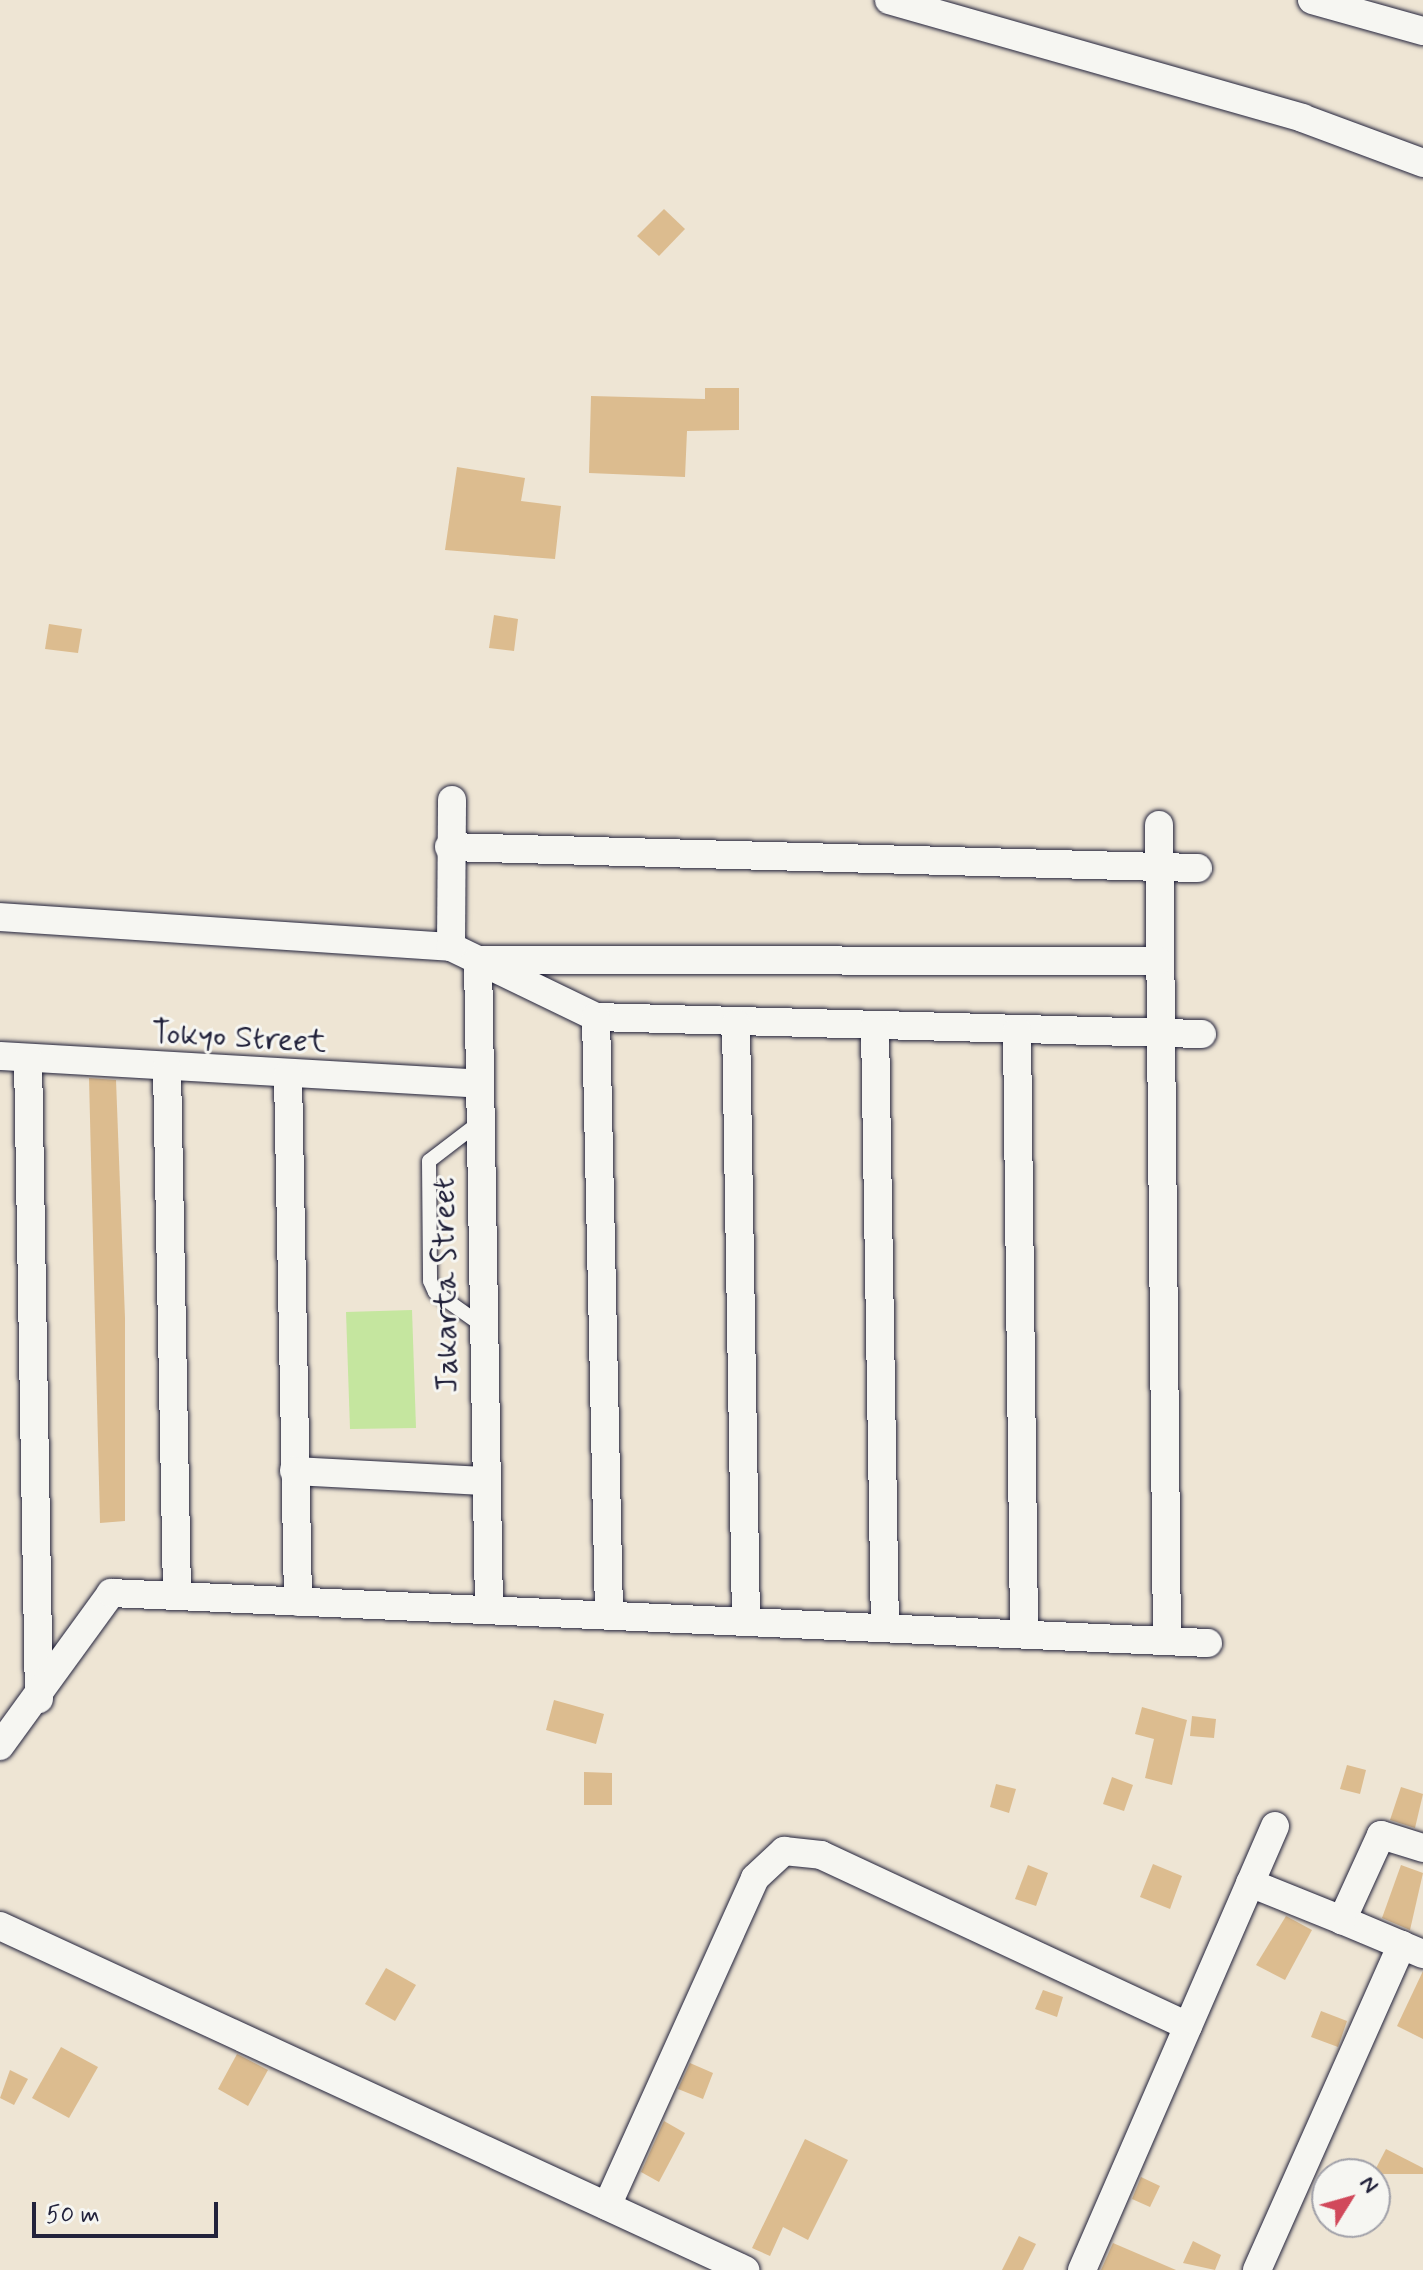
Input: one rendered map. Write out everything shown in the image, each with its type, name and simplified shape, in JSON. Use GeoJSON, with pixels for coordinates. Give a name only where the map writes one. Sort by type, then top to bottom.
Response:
{"type":"FeatureCollection","features":[{"type":"Feature","properties":{"kind":"street"},"geometry":{"type":"LineString","coordinates":[[889,0],[1302,118],[1423,163]]}},
{"type":"Feature","properties":{"kind":"street"},"geometry":{"type":"LineString","coordinates":[[1312,0],[1423,31]]}},
{"type":"Feature","properties":{"kind":"street"},"geometry":{"type":"LineString","coordinates":[[451,947],[449,847],[452,800]]}},
{"type":"Feature","properties":{"kind":"street"},"geometry":{"type":"LineString","coordinates":[[1159,825],[1157,1035],[1167,1640]]}},
{"type":"Feature","properties":{"kind":"street"},"geometry":{"type":"LineString","coordinates":[[449,847],[1198,868]]}},
{"type":"Feature","properties":{"kind":"street"},"geometry":{"type":"LineString","coordinates":[[0,917],[451,947],[596,1017],[736,1024],[1202,1034]]}},
{"type":"Feature","properties":{"kind":"street"},"geometry":{"type":"LineString","coordinates":[[478,960],[1158,961]]}},
{"type":"Feature","properties":{"kind":"street","name":"Jakarta Street"},"geometry":{"type":"LineString","coordinates":[[478,960],[475,1083],[489,1609]]}},
{"type":"Feature","properties":{"kind":"street"},"geometry":{"type":"LineString","coordinates":[[596,1017],[609,1615]]}},
{"type":"Feature","properties":{"kind":"street"},"geometry":{"type":"LineString","coordinates":[[736,1024],[746,1622]]}},
{"type":"Feature","properties":{"kind":"street"},"geometry":{"type":"LineString","coordinates":[[875,1027],[885,1627]]}},
{"type":"Feature","properties":{"kind":"street"},"geometry":{"type":"LineString","coordinates":[[1017,1031],[1024,1632]]}},
{"type":"Feature","properties":{"kind":"street"},"geometry":{"type":"LineString","coordinates":[[14,1057],[39,1699]]}},
{"type":"Feature","properties":{"kind":"street","name":"Tokyo Street"},"geometry":{"type":"LineString","coordinates":[[14,1057],[288,1075],[475,1083]]}},
{"type":"Feature","properties":{"kind":"street"},"geometry":{"type":"LineString","coordinates":[[167,1068],[177,1593]]}},
{"type":"Feature","properties":{"kind":"street"},"geometry":{"type":"LineString","coordinates":[[288,1075],[298,1602]]}},
{"type":"Feature","properties":{"kind":"street"},"geometry":{"type":"LineString","coordinates":[[294,1471],[484,1481]]}},
{"type":"Feature","properties":{"kind":"street"},"geometry":{"type":"LineString","coordinates":[[0,1746],[39,1699],[111,1593],[177,1593],[298,1602],[1024,1632],[1208,1643]]}},
{"type":"Feature","properties":{"kind":"street"},"geometry":{"type":"LineString","coordinates":[[1082,2270],[1275,1826]]}},
{"type":"Feature","properties":{"kind":"street"},"geometry":{"type":"LineString","coordinates":[[1342,1920],[1381,1835],[1423,1848]]}},
{"type":"Feature","properties":{"kind":"street"},"geometry":{"type":"LineString","coordinates":[[607,2206],[755,1878],[784,1851],[821,1855],[1188,2026]]}},
{"type":"Feature","properties":{"kind":"street"},"geometry":{"type":"LineString","coordinates":[[1250,1883],[1413,1950],[1257,2270]]}},
{"type":"Feature","properties":{"kind":"street"},"geometry":{"type":"LineString","coordinates":[[0,1926],[745,2270]]}},
{"type":"Feature","properties":{"kind":"lane"},"geometry":{"type":"LineString","coordinates":[[476,1125],[429,1161],[430,1281],[435,1292],[480,1324]]}},
{"type":"Feature","properties":{"kind":"green space"},"geometry":{"type":"Polygon","coordinates":[[[412,1310],[416,1428],[350,1429],[346,1312],[412,1310]]]}},
{"type":"Feature","properties":{"kind":"building"},"geometry":{"type":"Polygon","coordinates":[[[664,209],[685,229],[659,256],[637,236],[664,209]]]}},
{"type":"Feature","properties":{"kind":"building"},"geometry":{"type":"Polygon","coordinates":[[[705,388],[739,388],[739,430],[687,431],[685,477],[589,473],[591,396],[705,399],[705,388]]]}},
{"type":"Feature","properties":{"kind":"building"},"geometry":{"type":"Polygon","coordinates":[[[457,467],[525,478],[521,501],[561,506],[555,559],[445,550],[457,467]]]}},
{"type":"Feature","properties":{"kind":"building"},"geometry":{"type":"Polygon","coordinates":[[[494,615],[518,619],[514,651],[489,648],[494,615]]]}},
{"type":"Feature","properties":{"kind":"building"},"geometry":{"type":"Polygon","coordinates":[[[49,624],[82,629],[78,653],[45,649],[49,624]]]}},
{"type":"Feature","properties":{"kind":"building"},"geometry":{"type":"Polygon","coordinates":[[[89,1078],[116,1080],[125,1318],[125,1521],[100,1523],[89,1078]]]}},
{"type":"Feature","properties":{"kind":"building"},"geometry":{"type":"Polygon","coordinates":[[[554,1700],[604,1714],[596,1744],[546,1730],[554,1700]]]}},
{"type":"Feature","properties":{"kind":"building"},"geometry":{"type":"Polygon","coordinates":[[[1142,1707],[1187,1720],[1172,1785],[1145,1778],[1154,1739],[1135,1734],[1142,1707]]]}},
{"type":"Feature","properties":{"kind":"building"},"geometry":{"type":"Polygon","coordinates":[[[1192,1716],[1216,1719],[1214,1738],[1190,1736],[1192,1716]]]}},
{"type":"Feature","properties":{"kind":"building"},"geometry":{"type":"Polygon","coordinates":[[[1347,1765],[1366,1770],[1360,1794],[1340,1789],[1347,1765]]]}},
{"type":"Feature","properties":{"kind":"building"},"geometry":{"type":"Polygon","coordinates":[[[584,1772],[612,1773],[612,1805],[584,1805],[584,1772]]]}},
{"type":"Feature","properties":{"kind":"building"},"geometry":{"type":"Polygon","coordinates":[[[1112,1777],[1133,1785],[1124,1811],[1103,1804],[1112,1777]]]}},
{"type":"Feature","properties":{"kind":"building"},"geometry":{"type":"Polygon","coordinates":[[[996,1784],[1016,1789],[1009,1813],[990,1807],[996,1784]]]}},
{"type":"Feature","properties":{"kind":"building"},"geometry":{"type":"Polygon","coordinates":[[[1401,1787],[1423,1794],[1415,1828],[1390,1820],[1401,1787]]]}},
{"type":"Feature","properties":{"kind":"building"},"geometry":{"type":"Polygon","coordinates":[[[1153,1864],[1182,1876],[1170,1909],[1140,1897],[1153,1864]]]}},
{"type":"Feature","properties":{"kind":"building"},"geometry":{"type":"Polygon","coordinates":[[[1028,1865],[1048,1873],[1036,1906],[1015,1899],[1028,1865]]]}},
{"type":"Feature","properties":{"kind":"building"},"geometry":{"type":"Polygon","coordinates":[[[1401,1865],[1423,1873],[1410,1930],[1382,1918],[1401,1865]]]}},
{"type":"Feature","properties":{"kind":"building"},"geometry":{"type":"Polygon","coordinates":[[[1286,1916],[1312,1930],[1285,1980],[1256,1965],[1286,1916]]]}},
{"type":"Feature","properties":{"kind":"building"},"geometry":{"type":"Polygon","coordinates":[[[386,1968],[416,1985],[395,2021],[365,2004],[386,1968]]]}},
{"type":"Feature","properties":{"kind":"building"},"geometry":{"type":"Polygon","coordinates":[[[1423,1971],[1423,2039],[1397,2026],[1423,1971]]]}},
{"type":"Feature","properties":{"kind":"building"},"geometry":{"type":"Polygon","coordinates":[[[1043,1990],[1063,1997],[1057,2017],[1035,2009],[1043,1990]]]}},
{"type":"Feature","properties":{"kind":"building"},"geometry":{"type":"Polygon","coordinates":[[[1321,2011],[1347,2021],[1338,2047],[1311,2037],[1321,2011]]]}},
{"type":"Feature","properties":{"kind":"building"},"geometry":{"type":"Polygon","coordinates":[[[61,2047],[98,2067],[69,2118],[32,2098],[61,2047]]]}},
{"type":"Feature","properties":{"kind":"building"},"geometry":{"type":"Polygon","coordinates":[[[237,2054],[268,2070],[248,2106],[218,2089],[237,2054]]]}},
{"type":"Feature","properties":{"kind":"building"},"geometry":{"type":"Polygon","coordinates":[[[690,2063],[713,2073],[703,2099],[678,2089],[690,2063]]]}},
{"type":"Feature","properties":{"kind":"building"},"geometry":{"type":"Polygon","coordinates":[[[10,2070],[28,2079],[14,2105],[0,2098],[10,2070]]]}},
{"type":"Feature","properties":{"kind":"building"},"geometry":{"type":"Polygon","coordinates":[[[664,2121],[685,2133],[659,2182],[641,2172],[664,2121]]]}},
{"type":"Feature","properties":{"kind":"building"},"geometry":{"type":"Polygon","coordinates":[[[805,2139],[848,2160],[808,2240],[783,2227],[770,2256],[752,2248],[805,2139]]]}},
{"type":"Feature","properties":{"kind":"building"},"geometry":{"type":"Polygon","coordinates":[[[1386,2149],[1423,2168],[1423,2174],[1391,2174],[1391,2158],[1381,2158],[1386,2149]]]}},
{"type":"Feature","properties":{"kind":"building"},"geometry":{"type":"Polygon","coordinates":[[[1141,2177],[1160,2186],[1150,2207],[1132,2199],[1141,2177]]]}},
{"type":"Feature","properties":{"kind":"building"},"geometry":{"type":"Polygon","coordinates":[[[1019,2236],[1036,2244],[1023,2270],[1002,2270],[1019,2236]]]}},
{"type":"Feature","properties":{"kind":"building"},"geometry":{"type":"Polygon","coordinates":[[[1193,2241],[1221,2255],[1215,2270],[1183,2263],[1193,2241]]]}},
{"type":"Feature","properties":{"kind":"building"},"geometry":{"type":"Polygon","coordinates":[[[1113,2243],[1176,2270],[1101,2270],[1113,2243]]]}}]}
